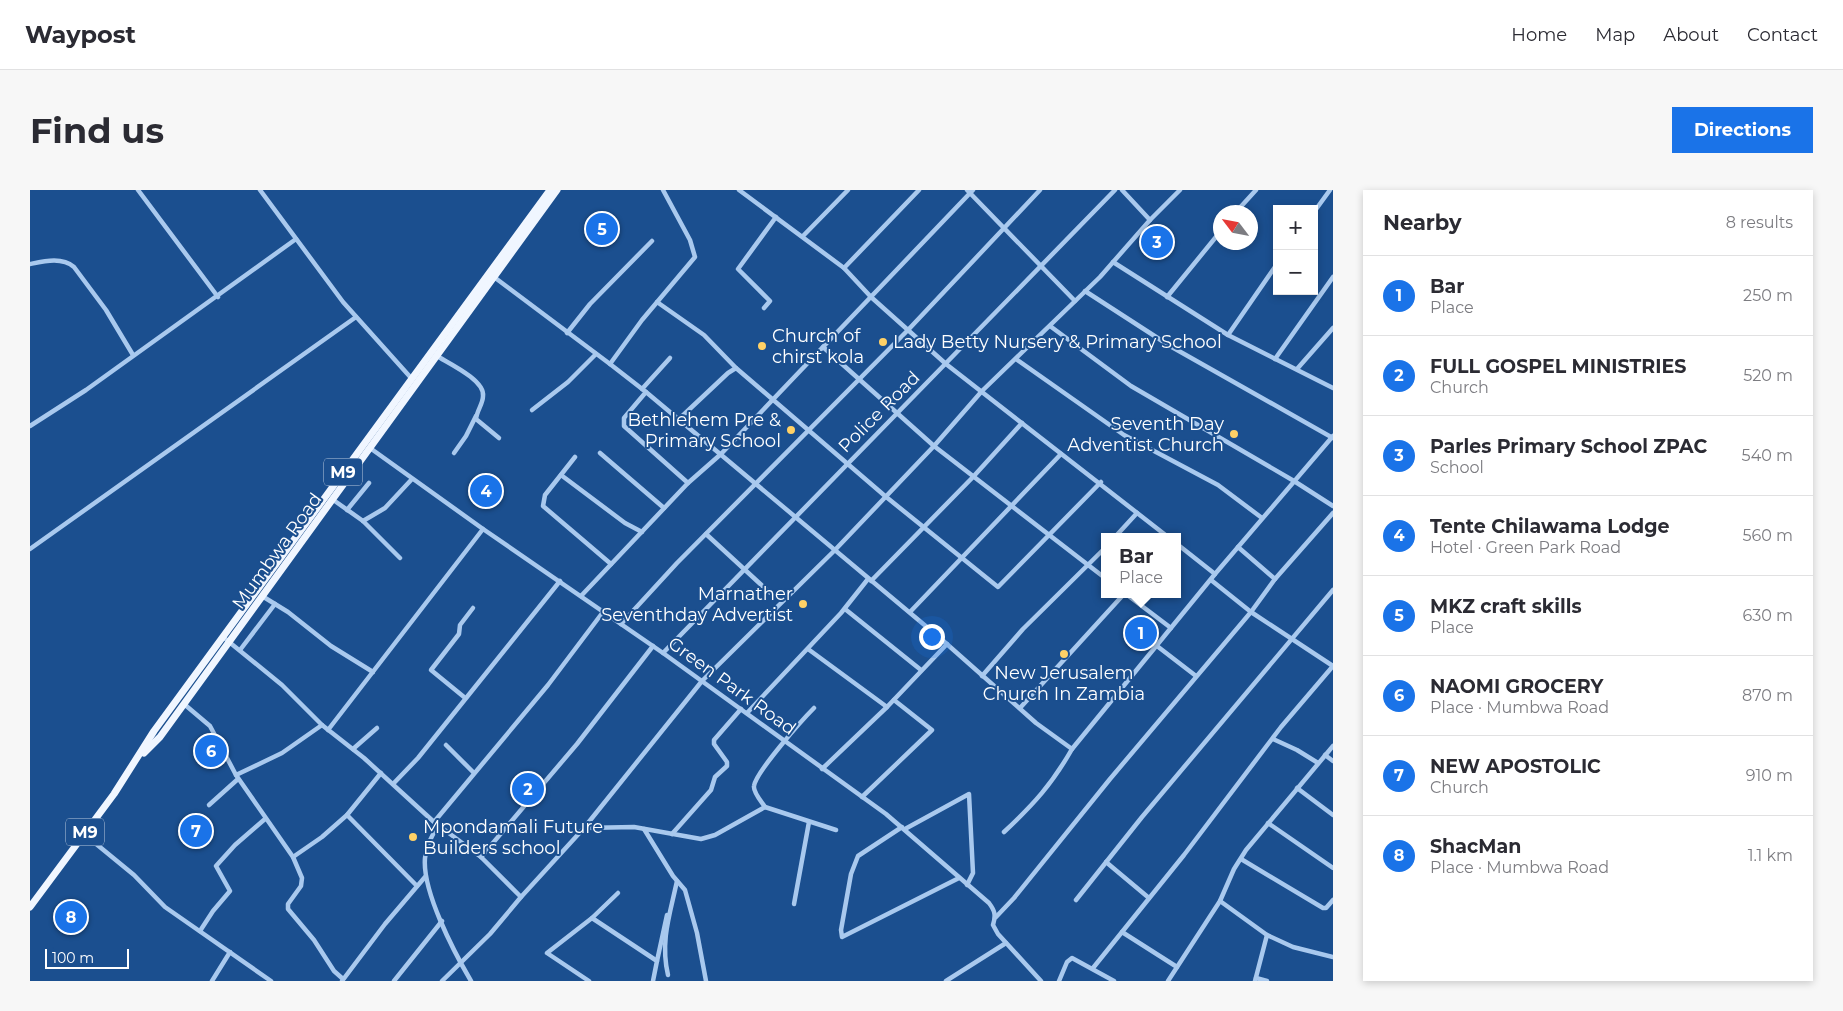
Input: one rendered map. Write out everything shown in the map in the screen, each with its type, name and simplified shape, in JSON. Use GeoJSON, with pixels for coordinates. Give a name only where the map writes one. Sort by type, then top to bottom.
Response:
{"type":"FeatureCollection","features":[{"type":"Feature","properties":{"kind":"main road","name":"Mumbwa Road"},"geometry":{"type":"LineString","coordinates":[[30,907],[140,756],[151,737],[226,639],[452,330],[550,190]]}},
{"type":"Feature","properties":{"kind":"main road","name":"Mumbwa Road"},"geometry":{"type":"LineString","coordinates":[[140,756],[156,742],[184,704],[226,639],[262,596],[330,497],[370,448],[414,381],[436,356],[452,330],[558,190]]}},
{"type":"Feature","properties":{"kind":"street"},"geometry":{"type":"LineString","coordinates":[[138,190],[218,297]]}},
{"type":"Feature","properties":{"kind":"street"},"geometry":{"type":"LineString","coordinates":[[260,190],[356,317],[414,381]]}},
{"type":"Feature","properties":{"kind":"street"},"geometry":{"type":"LineString","coordinates":[[610,364],[657,302],[693,261],[695,254],[663,190]]}},
{"type":"Feature","properties":{"kind":"street"},"geometry":{"type":"LineString","coordinates":[[739,190],[844,268],[871,297],[946,364],[1061,454],[1101,482],[1163,533]]}},
{"type":"Feature","properties":{"kind":"street"},"geometry":{"type":"LineString","coordinates":[[802,236],[848,190]]}},
{"type":"Feature","properties":{"kind":"street"},"geometry":{"type":"LineString","coordinates":[[844,268],[919,190]]}},
{"type":"Feature","properties":{"kind":"street"},"geometry":{"type":"LineString","coordinates":[[621,624],[706,534],[908,330],[1002,228],[1040,190]]}},
{"type":"Feature","properties":{"kind":"street","name":"Police Road"},"geometry":{"type":"LineString","coordinates":[[663,653],[1115,190]]}},
{"type":"Feature","properties":{"kind":"street"},"geometry":{"type":"LineString","coordinates":[[1122,190],[1150,220]]}},
{"type":"Feature","properties":{"kind":"street"},"geometry":{"type":"LineString","coordinates":[[442,981],[506,916],[521,896],[584,828],[702,681],[783,599],[834,551],[884,496],[934,446],[982,391],[1085,291],[1180,190]]}},
{"type":"Feature","properties":{"kind":"street"},"geometry":{"type":"LineString","coordinates":[[1242,205],[1256,190]]}},
{"type":"Feature","properties":{"kind":"street"},"geometry":{"type":"LineString","coordinates":[[1318,206],[1330,190]]}},
{"type":"Feature","properties":{"kind":"street"},"geometry":{"type":"LineString","coordinates":[[581,596],[688,483],[720,454],[824,347],[970,191],[1002,228],[1074,301]]}},
{"type":"Feature","properties":{"kind":"street"},"geometry":{"type":"LineString","coordinates":[[764,308],[770,301],[738,269],[776,217]]}},
{"type":"Feature","properties":{"kind":"street"},"geometry":{"type":"LineString","coordinates":[[30,426],[86,390],[218,297],[296,239]]}},
{"type":"Feature","properties":{"kind":"street"},"geometry":{"type":"LineString","coordinates":[[567,333],[596,297],[652,241]]}},
{"type":"Feature","properties":{"kind":"street"},"geometry":{"type":"LineString","coordinates":[[1167,297],[1213,241]]}},
{"type":"Feature","properties":{"kind":"street"},"geometry":{"type":"LineString","coordinates":[[30,264],[60,260],[68,262],[74,267],[106,310],[134,355]]}},
{"type":"Feature","properties":{"kind":"street"},"geometry":{"type":"LineString","coordinates":[[1113,262],[1228,335],[1333,388]]}},
{"type":"Feature","properties":{"kind":"street"},"geometry":{"type":"LineString","coordinates":[[1228,335],[1273,270]]}},
{"type":"Feature","properties":{"kind":"street"},"geometry":{"type":"LineString","coordinates":[[494,277],[644,391],[756,483],[834,551],[910,612],[1036,723],[1072,749]]}},
{"type":"Feature","properties":{"kind":"street"},"geometry":{"type":"LineString","coordinates":[[1275,359],[1333,277]]}},
{"type":"Feature","properties":{"kind":"street"},"geometry":{"type":"LineString","coordinates":[[1004,832],[1036,802],[1054,780],[1072,749],[1262,518],[1333,437],[1170,346],[1085,291]]}},
{"type":"Feature","properties":{"kind":"street"},"geometry":{"type":"LineString","coordinates":[[657,302],[704,335],[736,368],[848,462],[884,496],[924,526],[960,558],[998,587],[1101,482]]}},
{"type":"Feature","properties":{"kind":"street"},"geometry":{"type":"LineString","coordinates":[[30,549],[356,317]]}},
{"type":"Feature","properties":{"kind":"street"},"geometry":{"type":"LineString","coordinates":[[1050,326],[1138,391],[1294,481],[1333,506]]}},
{"type":"Feature","properties":{"kind":"street"},"geometry":{"type":"LineString","coordinates":[[1296,369],[1333,328]]}},
{"type":"Feature","properties":{"kind":"street"},"geometry":{"type":"LineString","coordinates":[[824,347],[934,446],[1101,575]]}},
{"type":"Feature","properties":{"kind":"street"},"geometry":{"type":"LineString","coordinates":[[532,410],[548,400],[596,354]]}},
{"type":"Feature","properties":{"kind":"street"},"geometry":{"type":"LineString","coordinates":[[436,356],[476,381],[482,387],[484,395],[466,436],[454,453]]}},
{"type":"Feature","properties":{"kind":"street"},"geometry":{"type":"LineString","coordinates":[[670,358],[624,418],[624,426],[688,483]]}},
{"type":"Feature","properties":{"kind":"street"},"geometry":{"type":"LineString","coordinates":[[1016,359],[1124,435],[1218,485],[1262,518]]}},
{"type":"Feature","properties":{"kind":"street"},"geometry":{"type":"LineString","coordinates":[[678,420],[736,368]]}},
{"type":"Feature","properties":{"kind":"street"},"geometry":{"type":"LineString","coordinates":[[476,415],[477,421],[499,438]]}},
{"type":"Feature","properties":{"kind":"street"},"geometry":{"type":"LineString","coordinates":[[747,713],[845,609],[869,580],[973,477],[1022,423]]}},
{"type":"Feature","properties":{"kind":"street","name":"Green Park Road"},"geometry":{"type":"LineString","coordinates":[[370,448],[483,529],[663,653],[785,740],[903,828],[989,903],[996,917],[993,925],[998,934],[1041,981]]}},
{"type":"Feature","properties":{"kind":"street"},"geometry":{"type":"LineString","coordinates":[[600,453],[664,508]]}},
{"type":"Feature","properties":{"kind":"street"},"geometry":{"type":"LineString","coordinates":[[910,612],[1061,454]]}},
{"type":"Feature","properties":{"kind":"street"},"geometry":{"type":"LineString","coordinates":[[575,457],[545,495],[543,506],[612,564]]}},
{"type":"Feature","properties":{"kind":"street"},"geometry":{"type":"LineString","coordinates":[[561,475],[625,523],[642,532]]}},
{"type":"Feature","properties":{"kind":"street"},"geometry":{"type":"LineString","coordinates":[[363,521],[385,508],[412,479]]}},
{"type":"Feature","properties":{"kind":"street"},"geometry":{"type":"LineString","coordinates":[[347,510],[369,483]]}},
{"type":"Feature","properties":{"kind":"street"},"geometry":{"type":"LineString","coordinates":[[330,497],[363,521],[400,558]]}},
{"type":"Feature","properties":{"kind":"street"},"geometry":{"type":"LineString","coordinates":[[1119,533],[1137,513]]}},
{"type":"Feature","properties":{"kind":"street"},"geometry":{"type":"LineString","coordinates":[[996,917],[1014,898],[1196,676],[1251,612],[1275,579],[1333,514]]}},
{"type":"Feature","properties":{"kind":"street"},"geometry":{"type":"LineString","coordinates":[[328,730],[483,529]]}},
{"type":"Feature","properties":{"kind":"street"},"geometry":{"type":"LineString","coordinates":[[706,534],[769,592],[783,599]]}},
{"type":"Feature","properties":{"kind":"street"},"geometry":{"type":"LineString","coordinates":[[1181,547],[1216,574]]}},
{"type":"Feature","properties":{"kind":"street"},"geometry":{"type":"LineString","coordinates":[[1238,547],[1275,579]]}},
{"type":"Feature","properties":{"kind":"street"},"geometry":{"type":"LineString","coordinates":[[982,676],[1024,629],[1101,552]]}},
{"type":"Feature","properties":{"kind":"street"},"geometry":{"type":"LineString","coordinates":[[1093,968],[1273,739],[1333,666],[1251,612],[1211,580]]}},
{"type":"Feature","properties":{"kind":"street"},"geometry":{"type":"LineString","coordinates":[[393,784],[418,758],[464,698],[560,581]]}},
{"type":"Feature","properties":{"kind":"street"},"geometry":{"type":"LineString","coordinates":[[1076,900],[1333,590]]}},
{"type":"Feature","properties":{"kind":"street"},"geometry":{"type":"LineString","coordinates":[[262,596],[331,646],[373,672]]}},
{"type":"Feature","properties":{"kind":"street"},"geometry":{"type":"LineString","coordinates":[[1020,708],[1121,598]]}},
{"type":"Feature","properties":{"kind":"street"},"geometry":{"type":"LineString","coordinates":[[1130,598],[1171,628]]}},
{"type":"Feature","properties":{"kind":"street"},"geometry":{"type":"LineString","coordinates":[[240,650],[275,604]]}},
{"type":"Feature","properties":{"kind":"street"},"geometry":{"type":"LineString","coordinates":[[464,698],[430,670],[459,634],[460,625],[472,608]]}},
{"type":"Feature","properties":{"kind":"street"},"geometry":{"type":"LineString","coordinates":[[845,609],[921,670]]}},
{"type":"Feature","properties":{"kind":"street"},"geometry":{"type":"LineString","coordinates":[[471,981],[460,962],[426,878],[425,857],[427,845],[436,824],[474,773],[548,685],[603,612]]}},
{"type":"Feature","properties":{"kind":"street"},"geometry":{"type":"LineString","coordinates":[[226,639],[282,685],[322,725],[353,749],[436,824],[481,857],[521,896]]}},
{"type":"Feature","properties":{"kind":"street"},"geometry":{"type":"LineString","coordinates":[[822,769],[888,707],[947,644]]}},
{"type":"Feature","properties":{"kind":"street"},"geometry":{"type":"LineString","coordinates":[[481,857],[577,744],[653,646]]}},
{"type":"Feature","properties":{"kind":"street"},"geometry":{"type":"LineString","coordinates":[[1157,646],[1196,676]]}},
{"type":"Feature","properties":{"kind":"street"},"geometry":{"type":"LineString","coordinates":[[808,649],[888,707]]}},
{"type":"Feature","properties":{"kind":"street"},"geometry":{"type":"LineString","coordinates":[[862,797],[932,730],[894,700]]}},
{"type":"Feature","properties":{"kind":"street"},"geometry":{"type":"LineString","coordinates":[[184,704],[210,726],[237,777],[294,858],[302,878],[301,886],[288,904],[288,909],[314,940],[342,980],[417,886],[426,878]]}},
{"type":"Feature","properties":{"kind":"street"},"geometry":{"type":"LineString","coordinates":[[814,708],[785,740],[754,787],[765,807],[836,830]]}},
{"type":"Feature","properties":{"kind":"street"},"geometry":{"type":"LineString","coordinates":[[672,834],[711,790],[715,777],[727,766],[728,762],[714,744],[714,740],[741,709]]}},
{"type":"Feature","properties":{"kind":"street"},"geometry":{"type":"LineString","coordinates":[[209,805],[237,777],[282,753],[322,725]]}},
{"type":"Feature","properties":{"kind":"street"},"geometry":{"type":"LineString","coordinates":[[353,749],[377,728]]}},
{"type":"Feature","properties":{"kind":"street"},"geometry":{"type":"LineString","coordinates":[[1273,739],[1297,750],[1318,763]]}},
{"type":"Feature","properties":{"kind":"street"},"geometry":{"type":"LineString","coordinates":[[446,745],[474,773]]}},
{"type":"Feature","properties":{"kind":"street"},"geometry":{"type":"LineString","coordinates":[[1168,981],[1220,901],[1240,859],[1333,746]]}},
{"type":"Feature","properties":{"kind":"street"},"geometry":{"type":"LineString","coordinates":[[1325,755],[1333,761]]}},
{"type":"Feature","properties":{"kind":"street"},"geometry":{"type":"LineString","coordinates":[[294,858],[347,815],[380,773]]}},
{"type":"Feature","properties":{"kind":"street"},"geometry":{"type":"LineString","coordinates":[[1297,788],[1333,814]]}},
{"type":"Feature","properties":{"kind":"street"},"geometry":{"type":"LineString","coordinates":[[959,878],[842,937],[841,930],[851,874],[858,856],[903,828],[969,794],[973,873],[968,885]]}},
{"type":"Feature","properties":{"kind":"street"},"geometry":{"type":"LineString","coordinates":[[584,828],[600,826],[644,829],[690,839],[707,839],[765,807]]}},
{"type":"Feature","properties":{"kind":"street"},"geometry":{"type":"LineString","coordinates":[[347,815],[417,886]]}},
{"type":"Feature","properties":{"kind":"street"},"geometry":{"type":"LineString","coordinates":[[200,931],[213,911],[230,891],[216,866],[235,845],[265,819]]}},
{"type":"Feature","properties":{"kind":"street"},"geometry":{"type":"LineString","coordinates":[[794,904],[809,822]]}},
{"type":"Feature","properties":{"kind":"street"},"geometry":{"type":"LineString","coordinates":[[1268,823],[1333,868]]}},
{"type":"Feature","properties":{"kind":"street"},"geometry":{"type":"LineString","coordinates":[[644,829],[677,881],[685,890],[697,933],[706,981]]}},
{"type":"Feature","properties":{"kind":"street"},"geometry":{"type":"LineString","coordinates":[[84,834],[134,875],[165,907],[271,981]]}},
{"type":"Feature","properties":{"kind":"street"},"geometry":{"type":"LineString","coordinates":[[1240,859],[1323,908],[1326,908],[1333,900]]}},
{"type":"Feature","properties":{"kind":"street"},"geometry":{"type":"LineString","coordinates":[[1106,862],[1149,898]]}},
{"type":"Feature","properties":{"kind":"street"},"geometry":{"type":"LineString","coordinates":[[668,975],[664,957],[664,941],[677,881]]}},
{"type":"Feature","properties":{"kind":"street"},"geometry":{"type":"LineString","coordinates":[[589,981],[547,953],[592,918],[618,893]]}},
{"type":"Feature","properties":{"kind":"street"},"geometry":{"type":"LineString","coordinates":[[1220,901],[1267,935],[1293,947],[1333,958]]}},
{"type":"Feature","properties":{"kind":"street"},"geometry":{"type":"LineString","coordinates":[[653,981],[667,914]]}},
{"type":"Feature","properties":{"kind":"street"},"geometry":{"type":"LineString","coordinates":[[592,918],[656,961]]}},
{"type":"Feature","properties":{"kind":"street"},"geometry":{"type":"LineString","coordinates":[[394,981],[442,920]]}},
{"type":"Feature","properties":{"kind":"street"},"geometry":{"type":"LineString","coordinates":[[1122,932],[1176,967]]}},
{"type":"Feature","properties":{"kind":"street"},"geometry":{"type":"LineString","coordinates":[[1267,935],[1255,979],[1267,981]]}},
{"type":"Feature","properties":{"kind":"street"},"geometry":{"type":"LineString","coordinates":[[946,981],[1006,943]]}},
{"type":"Feature","properties":{"kind":"street"},"geometry":{"type":"LineString","coordinates":[[212,981],[230,952]]}},
{"type":"Feature","properties":{"kind":"street"},"geometry":{"type":"LineString","coordinates":[[1059,981],[1069,959],[1074,958],[1114,981]]}},
{"type":"Feature","properties":{"kind":"street"},"geometry":{"type":"LineString","coordinates":[[1102,981],[1104,975]]}},
{"type":"Feature","properties":{"kind":"place","name":"MKZ craft skills"},"geometry":{"type":"Point","coordinates":[602,229]}},
{"type":"Feature","properties":{"kind":"place","name":"Parles Primary School ZPAC"},"geometry":{"type":"Point","coordinates":[1157,242]}},
{"type":"Feature","properties":{"kind":"place","name":"Lady Betty Nursery & Primary School"},"geometry":{"type":"Point","coordinates":[883,342]}},
{"type":"Feature","properties":{"kind":"place","name":"Church of chirst kola"},"geometry":{"type":"Point","coordinates":[762,346]}},
{"type":"Feature","properties":{"kind":"place","name":"Bethlehem Pre & Primary School"},"geometry":{"type":"Point","coordinates":[791,430]}},
{"type":"Feature","properties":{"kind":"place","name":"Seventh Day Adventist Church"},"geometry":{"type":"Point","coordinates":[1234,434]}},
{"type":"Feature","properties":{"kind":"place","name":"Tente Chilawama Lodge"},"geometry":{"type":"Point","coordinates":[486,491]}},
{"type":"Feature","properties":{"kind":"place","name":"Marnather Seventhday Advertist"},"geometry":{"type":"Point","coordinates":[803,604]}},
{"type":"Feature","properties":{"kind":"place","name":"Bar"},"geometry":{"type":"Point","coordinates":[1141,633]}},
{"type":"Feature","properties":{"kind":"place","name":"New Jerusalem Church In Zambia"},"geometry":{"type":"Point","coordinates":[1064,654]}},
{"type":"Feature","properties":{"kind":"place","name":"NAOMI GROCERY"},"geometry":{"type":"Point","coordinates":[211,751]}},
{"type":"Feature","properties":{"kind":"place","name":"FULL GOSPEL MINISTRIES"},"geometry":{"type":"Point","coordinates":[528,789]}},
{"type":"Feature","properties":{"kind":"place","name":"NEW APOSTOLIC"},"geometry":{"type":"Point","coordinates":[196,831]}},
{"type":"Feature","properties":{"kind":"place","name":"Mpondamali Future Builders school"},"geometry":{"type":"Point","coordinates":[413,837]}},
{"type":"Feature","properties":{"kind":"place","name":"ShacMan"},"geometry":{"type":"Point","coordinates":[71,917]}}]}
